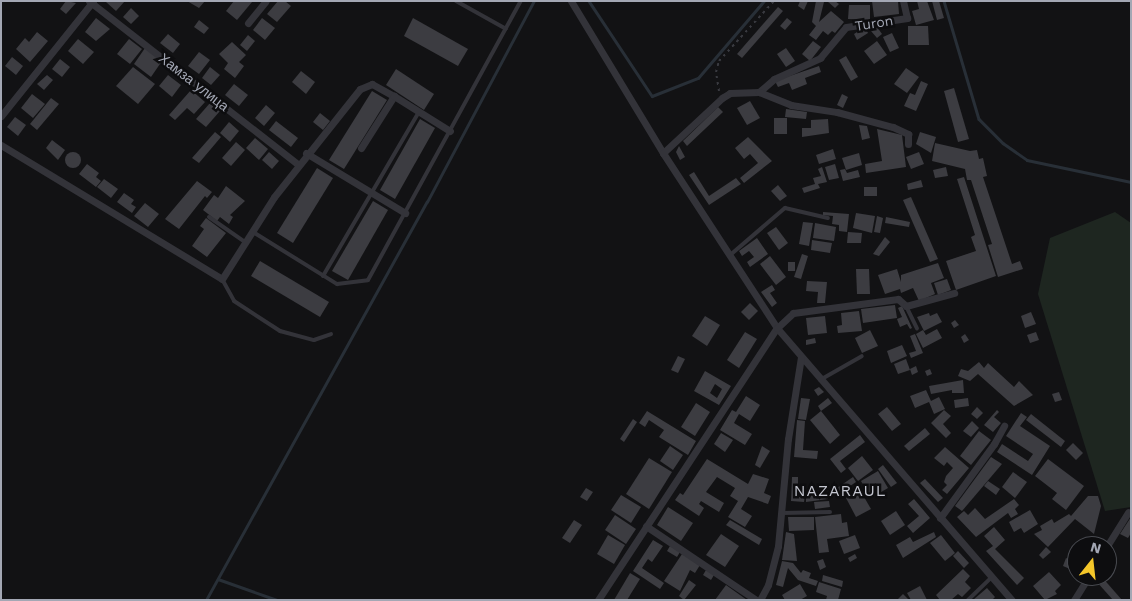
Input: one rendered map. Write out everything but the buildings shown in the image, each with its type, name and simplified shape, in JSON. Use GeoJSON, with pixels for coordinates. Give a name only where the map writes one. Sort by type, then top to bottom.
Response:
{"type":"FeatureCollection","features":[{"type":"Feature","properties":{"kind":"street"},"geometry":{"type":"LineString","coordinates":[[248,22],[266,1]]}},
{"type":"Feature","properties":{"kind":"street"},"geometry":{"type":"LineString","coordinates":[[571,1],[663,153],[776,328],[1012,600]]}},
{"type":"Feature","properties":{"kind":"street","name":"Turon"},"geometry":{"type":"LineString","coordinates":[[758,92],[774,79],[820,58],[846,27],[907,18],[904,1]]}},
{"type":"Feature","properties":{"kind":"street"},"geometry":{"type":"LineString","coordinates":[[1,116],[91,2]]}},
{"type":"Feature","properties":{"kind":"street","name":"Хамза улица"},"geometry":{"type":"LineString","coordinates":[[91,2],[298,164]]}},
{"type":"Feature","properties":{"kind":"street"},"geometry":{"type":"LineString","coordinates":[[1,145],[222,279],[306,153],[365,85],[372,84],[450,131]]}},
{"type":"Feature","properties":{"kind":"street"},"geometry":{"type":"LineString","coordinates":[[663,153],[722,98],[730,93],[758,92],[791,105],[838,112],[893,127],[908,134],[908,144]]}},
{"type":"Feature","properties":{"kind":"street"},"geometry":{"type":"LineString","coordinates":[[361,148],[394,96]]}},
{"type":"Feature","properties":{"kind":"street"},"geometry":{"type":"LineString","coordinates":[[306,153],[405,214]]}},
{"type":"Feature","properties":{"kind":"street"},"geometry":{"type":"LineString","coordinates":[[598,600],[776,328],[793,313],[898,299],[906,306],[954,293]]}},
{"type":"Feature","properties":{"kind":"street"},"geometry":{"type":"LineString","coordinates":[[760,600],[768,585],[782,513],[788,439],[801,357]]}},
{"type":"Feature","properties":{"kind":"street"},"geometry":{"type":"LineString","coordinates":[[940,518],[994,444],[1004,426]]}},
{"type":"Feature","properties":{"kind":"street"},"geometry":{"type":"LineString","coordinates":[[1113,536],[1128,512]]}},
{"type":"Feature","properties":{"kind":"street"},"geometry":{"type":"LineString","coordinates":[[646,526],[756,600]]}},
{"type":"Feature","properties":{"kind":"street"},"geometry":{"type":"LineString","coordinates":[[1074,600],[1083,586]]}},
{"type":"Feature","properties":{"kind":"lane"},"geometry":{"type":"LineString","coordinates":[[456,1],[506,29]]}},
{"type":"Feature","properties":{"kind":"lane"},"geometry":{"type":"LineString","coordinates":[[252,232],[336,284],[368,280],[521,1]]}},
{"type":"Feature","properties":{"kind":"lane"},"geometry":{"type":"LineString","coordinates":[[323,276],[419,112]]}},
{"type":"Feature","properties":{"kind":"lane"},"geometry":{"type":"LineString","coordinates":[[730,256],[785,208],[828,218]]}},
{"type":"Feature","properties":{"kind":"lane"},"geometry":{"type":"LineString","coordinates":[[208,217],[247,243]]}},
{"type":"Feature","properties":{"kind":"lane"},"geometry":{"type":"LineString","coordinates":[[222,279],[234,302],[280,330],[314,340],[331,334]]}},
{"type":"Feature","properties":{"kind":"lane"},"geometry":{"type":"LineString","coordinates":[[906,306],[917,329]]}},
{"type":"Feature","properties":{"kind":"lane"},"geometry":{"type":"LineString","coordinates":[[820,380],[862,356]]}},
{"type":"Feature","properties":{"kind":"lane"},"geometry":{"type":"LineString","coordinates":[[782,513],[830,512]]}},
{"type":"Feature","properties":{"kind":"lane"},"geometry":{"type":"LineString","coordinates":[[968,600],[992,577]]}},
{"type":"Feature","properties":{"kind":"path"},"geometry":{"type":"LineString","coordinates":[[722,98],[716,72],[719,61],[774,1]]}},
{"type":"Feature","properties":{"kind":"shaded area"},"geometry":{"type":"Polygon","coordinates":[[[1115,212],[1131,223],[1131,507],[1105,511],[1038,294],[1050,238],[1115,212]]]}},
{"type":"Feature","properties":{"kind":"waterway"},"geometry":{"type":"LineString","coordinates":[[206,600],[427,202],[534,1]]}},
{"type":"Feature","properties":{"kind":"waterway"},"geometry":{"type":"LineString","coordinates":[[589,1],[652,96],[698,78],[764,1]]}},
{"type":"Feature","properties":{"kind":"waterway"},"geometry":{"type":"LineString","coordinates":[[944,1],[979,119],[1003,143],[1027,160],[1131,182]]}},
{"type":"Feature","properties":{"kind":"waterway"},"geometry":{"type":"LineString","coordinates":[[218,579],[277,600]]}},
{"type":"Feature","properties":{"kind":"district","name":"NAZARAUL"},"geometry":{"type":"Point","coordinates":[840,491]}}]}
